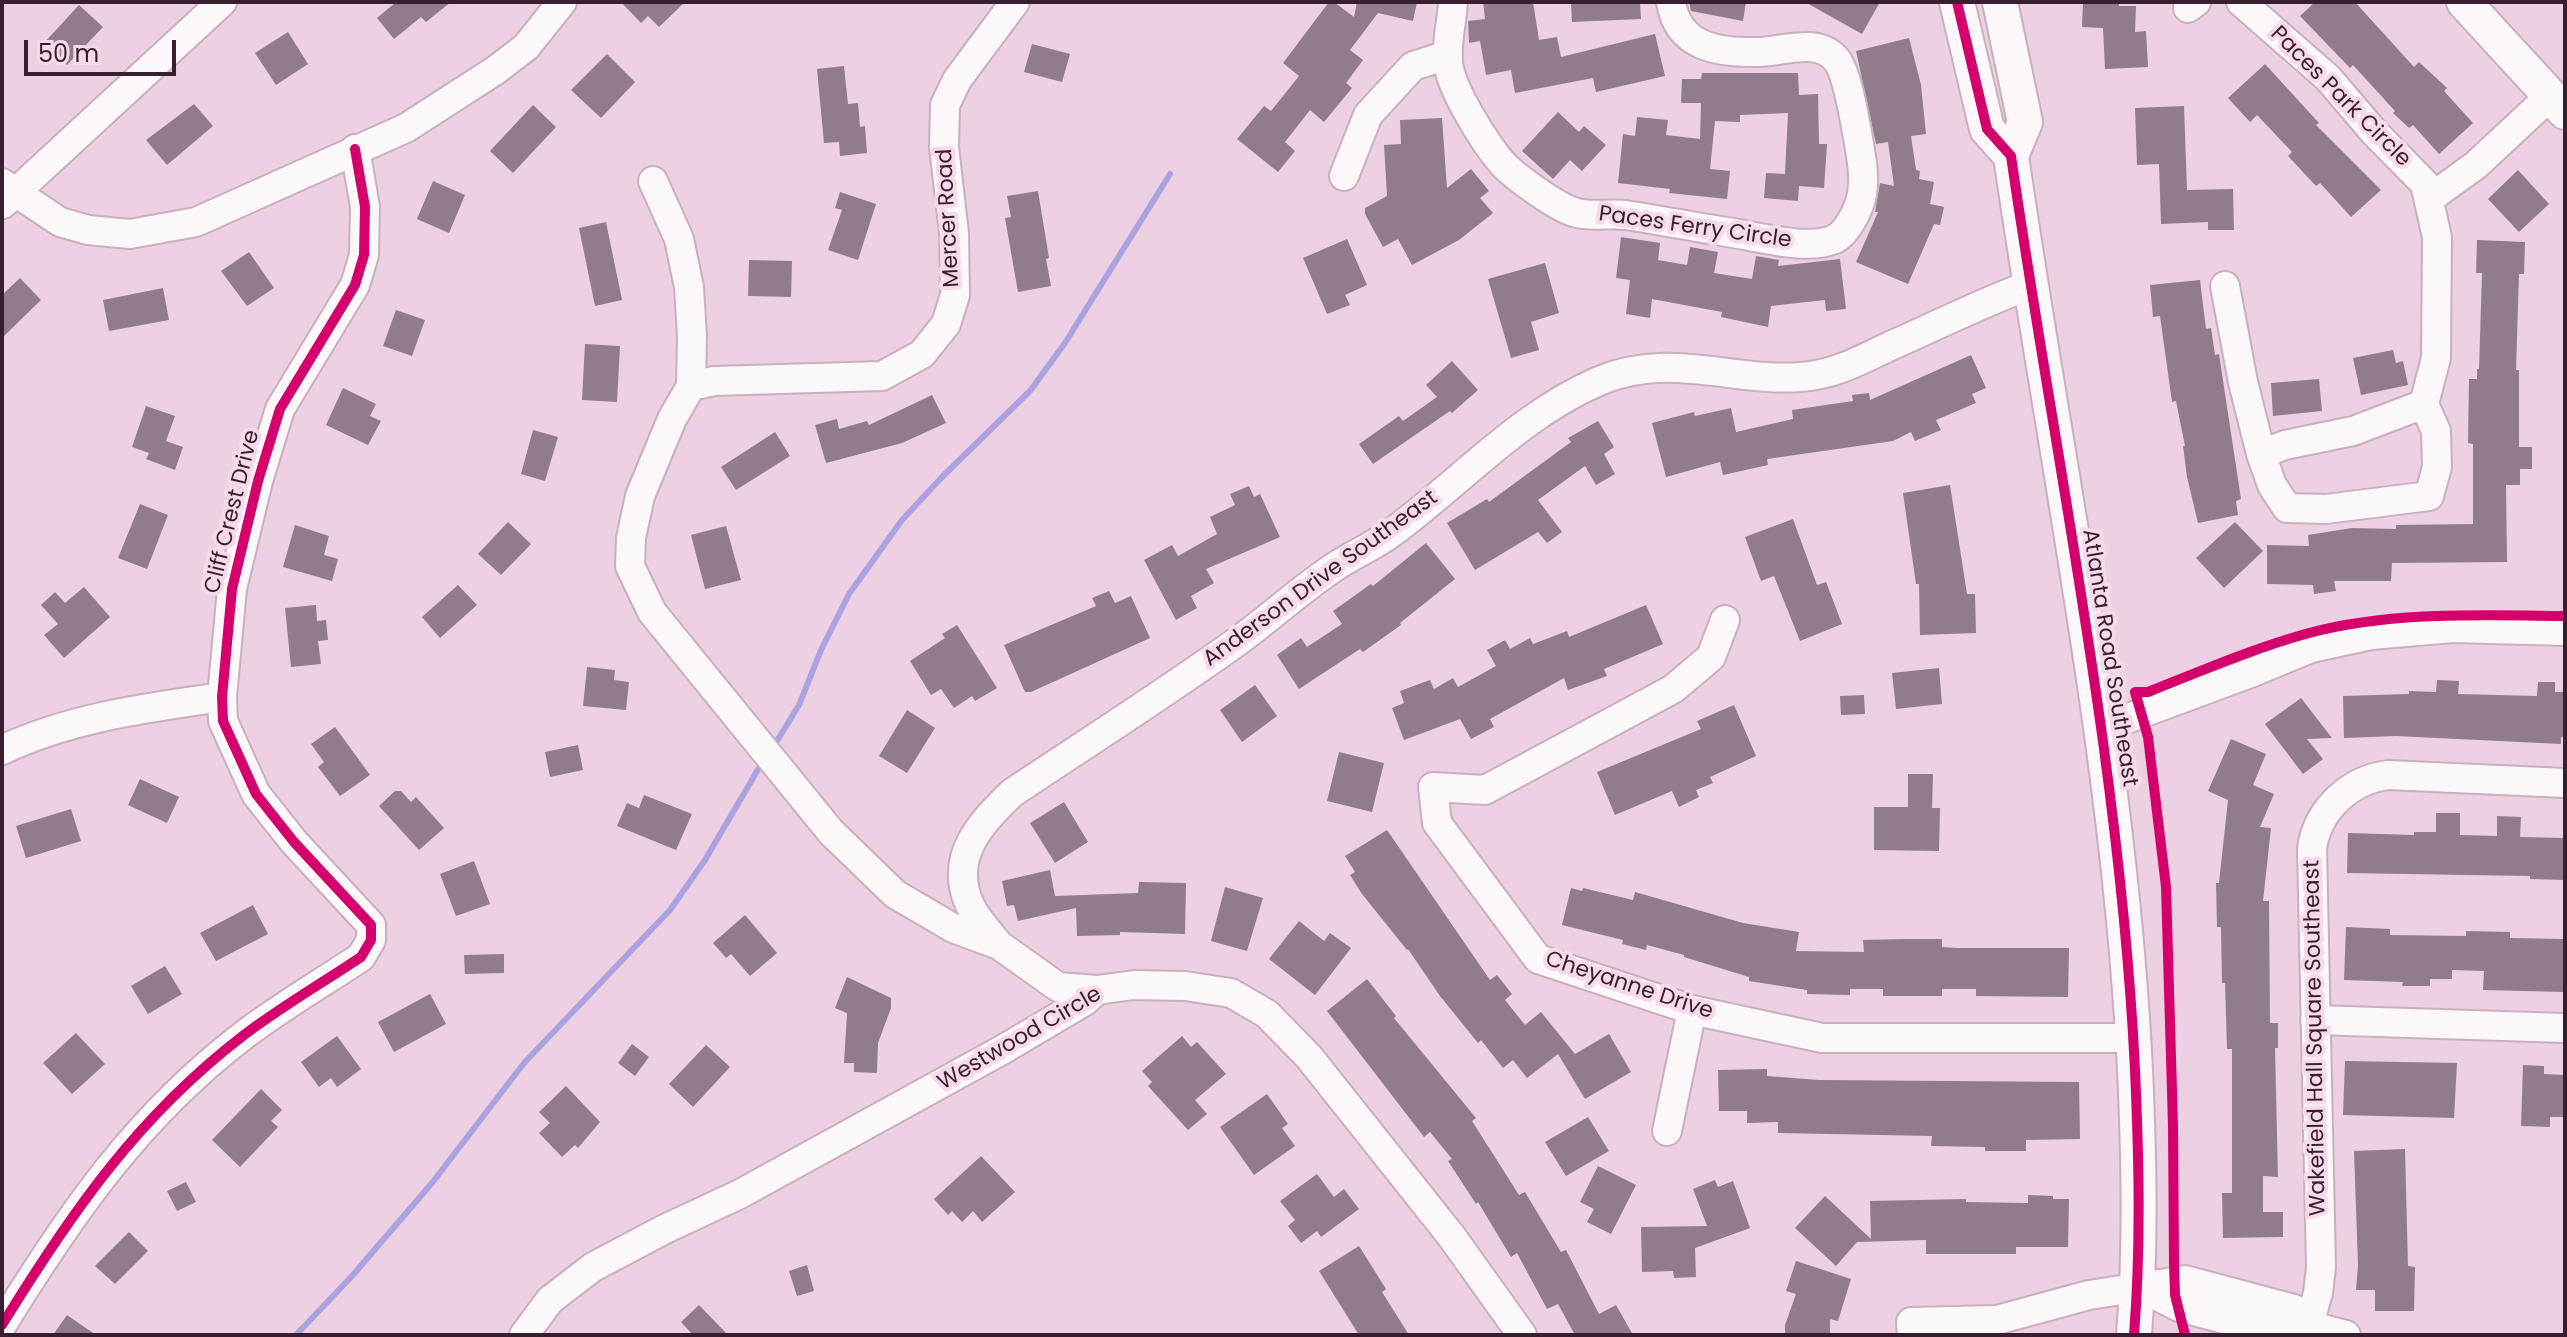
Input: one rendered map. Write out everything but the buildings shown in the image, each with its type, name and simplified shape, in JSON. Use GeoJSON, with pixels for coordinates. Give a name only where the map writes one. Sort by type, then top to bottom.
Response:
{"type":"FeatureCollection","features":[{"type":"Feature","properties":{"kind":"main road"},"geometry":{"type":"LineString","coordinates":[[1957,2],[1987,129],[2011,156]]}},
{"type":"Feature","properties":{"kind":"main road","name":"Atlanta Road Southeast"},"geometry":{"type":"LineString","coordinates":[[2000,2],[2025,122],[2011,156],[2102,728],[2117,849],[2133,1038],[2139,1164],[2138,1286],[2134,1335]]}},
{"type":"Feature","properties":{"kind":"main road"},"geometry":{"type":"LineString","coordinates":[[2464,2],[2558,104]]}},
{"type":"Feature","properties":{"kind":"street"},"geometry":{"type":"LineString","coordinates":[[222,2],[6,193],[60,222],[88,230],[130,234],[196,222],[406,128],[526,47],[562,2]]}},
{"type":"Feature","properties":{"kind":"street","name":"Mercer Road"},"geometry":{"type":"LineString","coordinates":[[691,386],[714,381],[882,376],[922,354],[946,324],[955,295],[954,233],[944,147],[945,105],[957,80],[1015,2]]}},
{"type":"Feature","properties":{"kind":"street","name":"Paces Ferry Circle"},"geometry":{"type":"LineString","coordinates":[[1453,2],[1448,55],[1453,83],[1503,164],[1538,193],[1576,213],[1624,215],[1779,240],[1817,243],[1837,238],[1850,224],[1860,202],[1863,180],[1853,106],[1838,60],[1824,50],[1800,47],[1760,52],[1710,49],[1688,38],[1673,16],[1671,2]]}},
{"type":"Feature","properties":{"kind":"street","name":"Paces Park Circle"},"geometry":{"type":"LineString","coordinates":[[2241,2],[2328,78],[2425,184],[2437,237],[2437,317],[2436,358],[2424,404]]}},
{"type":"Feature","properties":{"kind":"street"},"geometry":{"type":"LineString","coordinates":[[1344,176],[1368,115],[1413,66],[1448,55]]}},
{"type":"Feature","properties":{"kind":"street"},"geometry":{"type":"LineString","coordinates":[[2429,199],[2558,104]]}},
{"type":"Feature","properties":{"kind":"street","name":"Cliff Crest Drive"},"geometry":{"type":"LineString","coordinates":[[2,1325],[54,1239],[124,1147],[183,1087],[244,1035],[361,957],[371,940],[371,925],[294,842],[256,794],[223,721],[222,697],[232,589],[258,481],[280,409],[355,285],[364,255],[365,207],[355,149]]}},
{"type":"Feature","properties":{"kind":"street"},"geometry":{"type":"LineString","coordinates":[[653,181],[679,239],[689,287],[691,386]]}},
{"type":"Feature","properties":{"kind":"street","name":"Anderson Drive Southeast"},"geometry":{"type":"LineString","coordinates":[[999,945],[969,904],[963,873],[968,846],[984,820],[1012,793],[1237,641],[1334,567],[1382,540],[1430,504],[1479,458],[1566,397],[1626,372],[1673,366],[1802,377],[1843,370],[1987,301],[2030,285]]}},
{"type":"Feature","properties":{"kind":"street"},"geometry":{"type":"LineString","coordinates":[[2225,286],[2243,382],[2261,454],[2272,485],[2287,508],[2326,509],[2429,496],[2437,467],[2436,431],[2424,404],[2353,431],[2285,445],[2261,454]]}},
{"type":"Feature","properties":{"kind":"street","name":"Anderson Drive Southeast"},"geometry":{"type":"LineString","coordinates":[[691,386],[672,419],[640,496],[631,538],[630,566],[652,612],[822,821],[895,894],[953,928],[999,945],[1058,987],[1097,990]]}},
{"type":"Feature","properties":{"kind":"street","name":"Cheyanne Drive"},"geometry":{"type":"LineString","coordinates":[[1725,620],[1711,657],[1673,689],[1485,790],[1433,787],[1437,823],[1538,959],[1692,1010],[1822,1038],[2133,1038]]}},
{"type":"Feature","properties":{"kind":"street"},"geometry":{"type":"LineString","coordinates":[[2102,728],[2311,648],[2371,635],[2453,628],[2565,631]]}},
{"type":"Feature","properties":{"kind":"street"},"geometry":{"type":"LineString","coordinates":[[2,750],[36,734],[123,711],[222,697]]}},
{"type":"Feature","properties":{"kind":"street","name":"Wakefield Hall Square Southeast"},"geometry":{"type":"LineString","coordinates":[[2297,1333],[2318,1293],[2321,1267],[2312,848],[2322,815],[2337,799],[2370,778],[2388,775],[2565,783]]}},
{"type":"Feature","properties":{"kind":"street","name":"Westwood Circle"},"geometry":{"type":"LineString","coordinates":[[524,1335],[550,1300],[593,1267],[823,1149],[1002,1050],[1085,1001],[1097,990],[1134,985],[1185,986],[1231,993],[1267,1014],[1309,1057],[1433,1213],[1522,1335]]}},
{"type":"Feature","properties":{"kind":"street"},"geometry":{"type":"LineString","coordinates":[[1667,1131],[1692,1010]]}},
{"type":"Feature","properties":{"kind":"street"},"geometry":{"type":"LineString","coordinates":[[2315,1020],[2565,1028]]}},
{"type":"Feature","properties":{"kind":"street"},"geometry":{"type":"LineString","coordinates":[[1912,1335],[1911,1322],[1997,1320],[2089,1295],[2185,1280],[2294,1309],[2297,1333],[2346,1335]]}},
{"type":"Feature","properties":{"kind":"waterway"},"geometry":{"type":"LineString","coordinates":[[772,749],[799,705],[821,650],[849,594],[902,520],[1030,391],[1065,343],[1170,174]]}},
{"type":"Feature","properties":{"kind":"waterway"},"geometry":{"type":"LineString","coordinates":[[296,1335],[432,1183],[524,1063],[670,910],[705,860],[763,761]]}},
{"type":"Feature","properties":{"kind":"cycle path"},"geometry":{"type":"LineString","coordinates":[[1957,2],[1987,129],[2011,156],[2101,726],[2127,955],[2135,1070],[2139,1202],[2134,1335]]}},
{"type":"Feature","properties":{"kind":"cycle path"},"geometry":{"type":"LineString","coordinates":[[2,1325],[81,1205],[109,1168],[171,1099],[244,1035],[361,957],[371,940],[371,925],[294,842],[256,794],[223,721],[222,697],[232,589],[258,481],[280,409],[355,285],[364,255],[365,207],[355,149]]}},
{"type":"Feature","properties":{"kind":"cycle path"},"geometry":{"type":"LineString","coordinates":[[2185,1335],[2175,1295],[2166,887],[2148,737],[2135,692],[2148,692],[2268,646],[2340,626],[2436,616],[2565,616]]}}]}
